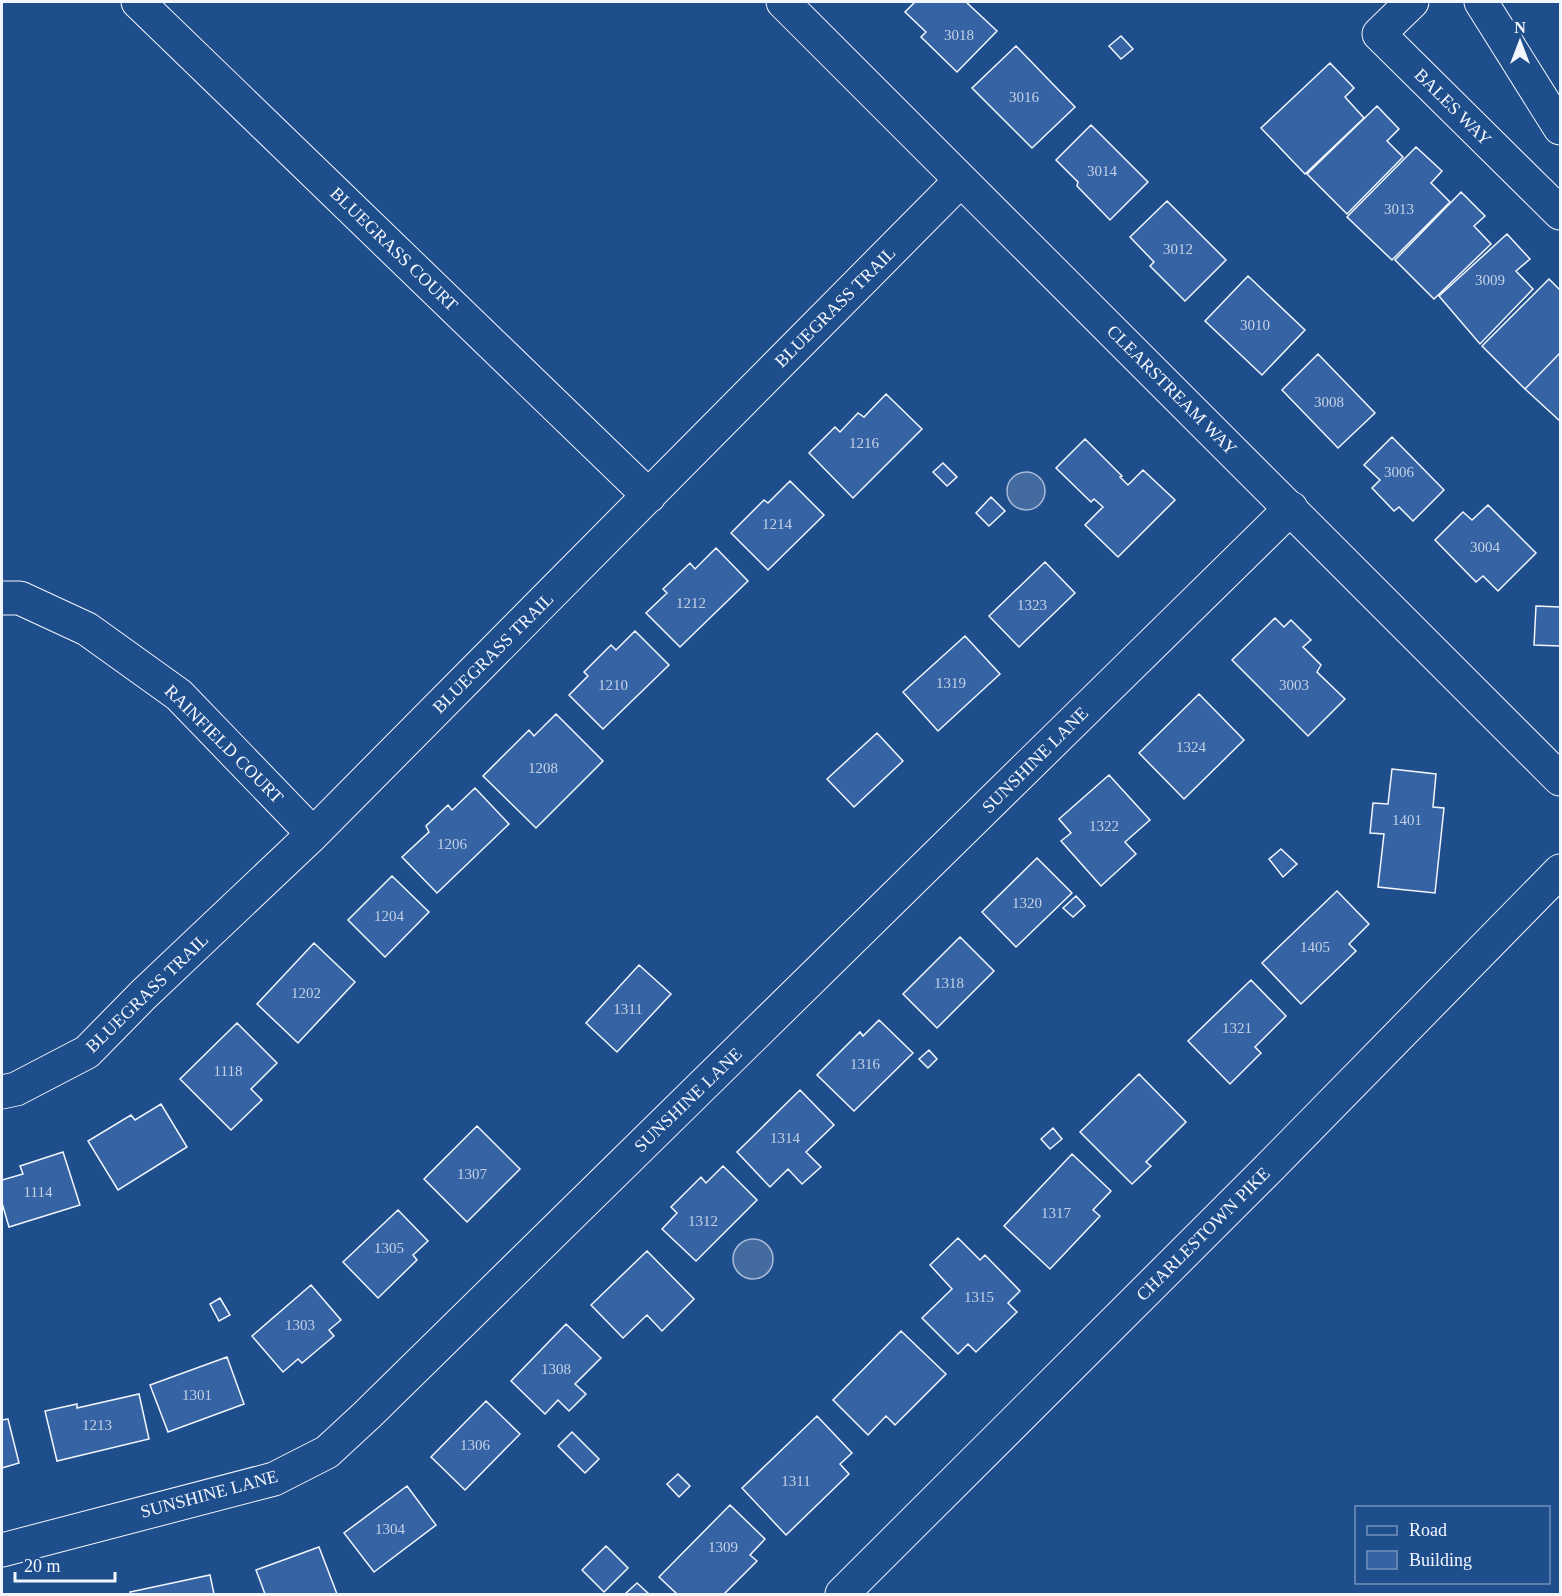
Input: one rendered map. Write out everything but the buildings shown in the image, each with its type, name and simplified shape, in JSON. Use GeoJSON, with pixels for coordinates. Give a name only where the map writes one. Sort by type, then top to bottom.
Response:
{"type":"FeatureCollection","features":[{"type":"Feature","properties":{"kind":"street","name":"BLUEGRASS COURT"},"geometry":{"type":"LineString","coordinates":[[138,2],[649,496]]}},
{"type":"Feature","properties":{"kind":"street","name":"CLEARSTREAM WAY"},"geometry":{"type":"LineString","coordinates":[[783,2],[1292,508],[1560,779]]}},
{"type":"Feature","properties":{"kind":"street","name":"BALES WAY"},"geometry":{"type":"LineString","coordinates":[[1412,2],[1379,34],[1560,213]]}},
{"type":"Feature","properties":{"kind":"street"},"geometry":{"type":"LineString","coordinates":[[1481,2],[1560,128]]}},
{"type":"Feature","properties":{"kind":"street","name":"BLUEGRASS TRAIL"},"geometry":{"type":"LineString","coordinates":[[2,1092],[15,1089],[87,1052],[143,995],[313,834],[961,180]]}},
{"type":"Feature","properties":{"kind":"street","name":"SUNSHINE LANE"},"geometry":{"type":"LineString","coordinates":[[2,1550],[274,1479],[327,1452],[1292,508]]}},
{"type":"Feature","properties":{"kind":"street","name":"RAINFIELD COURT"},"geometry":{"type":"LineString","coordinates":[[2,598],[20,598],[87,628],[170,688],[313,834]]}},
{"type":"Feature","properties":{"kind":"street","name":"CHARLESTOWN PIKE"},"geometry":{"type":"LineString","coordinates":[[842,1594],[1267,1170],[1560,871]]}},
{"type":"Feature","properties":{"kind":"water"},"geometry":{"type":"Polygon","coordinates":[[[1026,472],[1033,473],[1039,478],[1044,484],[1044,498],[1039,504],[1033,509],[1026,510],[1019,509],[1013,504],[1008,498],[1007,491],[1008,484],[1013,478],[1019,473],[1026,472]]]}},
{"type":"Feature","properties":{"kind":"water"},"geometry":{"type":"Polygon","coordinates":[[[753,1239],[767,1245],[773,1259],[767,1273],[753,1279],[739,1273],[733,1259],[739,1245],[753,1239]]]}}]}
